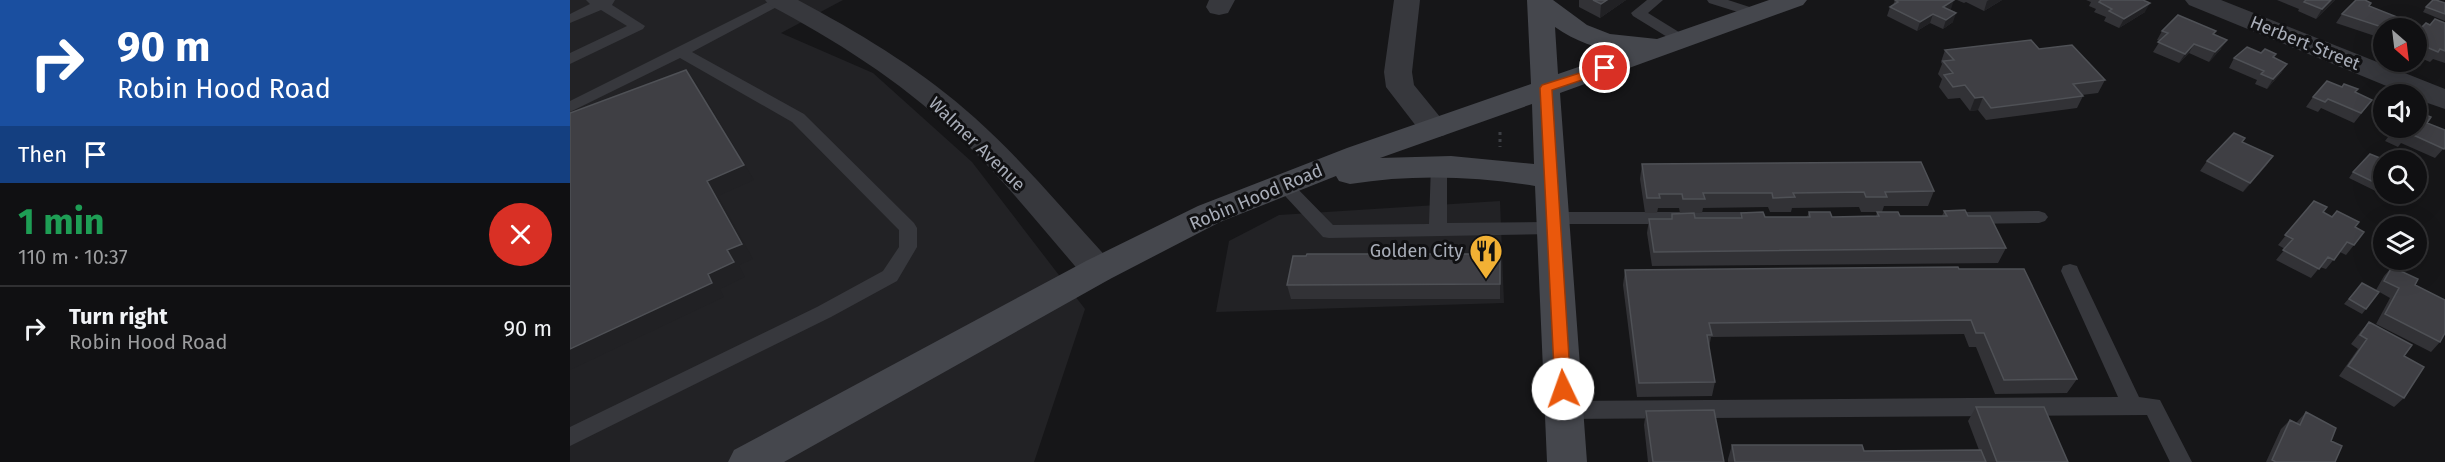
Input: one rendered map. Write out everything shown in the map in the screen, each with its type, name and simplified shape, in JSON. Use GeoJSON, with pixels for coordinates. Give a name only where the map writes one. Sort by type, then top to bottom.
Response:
{"type":"FeatureCollection","features":[{"type":"Feature","properties":{"kind":"street"},"geometry":{"type":"LineString","coordinates":[[1407,0],[1398,72],[1400,87],[1434,128]]}},
{"type":"Feature","properties":{"kind":"street","name":"Robin Hood Road"},"geometry":{"type":"LineString","coordinates":[[748,462],[1098,270],[1209,214],[1434,128],[1794,0]]}},
{"type":"Feature","properties":{"kind":"street","name":"Herbert Street"},"geometry":{"type":"LineString","coordinates":[[2198,0],[2445,100]]}},
{"type":"Feature","properties":{"kind":"street","name":"Walmer Avenue"},"geometry":{"type":"LineString","coordinates":[[780,1],[879,59],[944,107],[993,153],[1098,270]]}},
{"type":"Feature","properties":{"kind":"street"},"geometry":{"type":"LineString","coordinates":[[1540,2],[1578,32],[1606,42],[1672,43]]}},
{"type":"Feature","properties":{"kind":"street"},"geometry":{"type":"LineString","coordinates":[[1540,2],[1568,462]]}},
{"type":"Feature","properties":{"kind":"street"},"geometry":{"type":"LineString","coordinates":[[1283,184],[1380,168],[1439,165],[1502,169],[1552,178]]}},
{"type":"Feature","properties":{"kind":"lane"},"geometry":{"type":"LineString","coordinates":[[1656,0],[1638,13],[1672,43]]}},
{"type":"Feature","properties":{"kind":"lane"},"geometry":{"type":"LineString","coordinates":[[1714,0],[1757,14]]}},
{"type":"Feature","properties":{"kind":"lane"},"geometry":{"type":"LineString","coordinates":[[570,108],[780,1]]}},
{"type":"Feature","properties":{"kind":"lane"},"geometry":{"type":"LineString","coordinates":[[570,19],[602,2],[638,26],[570,59]]}},
{"type":"Feature","properties":{"kind":"lane"},"geometry":{"type":"LineString","coordinates":[[570,437],[824,312],[890,276],[908,247],[908,228],[798,118],[681,52]]}},
{"type":"Feature","properties":{"kind":"lane"},"geometry":{"type":"LineString","coordinates":[[1438,231],[1439,165]]}},
{"type":"Feature","properties":{"kind":"lane"},"geometry":{"type":"LineString","coordinates":[[1283,184],[1329,232],[1438,231],[1554,223],[1759,218]]}},
{"type":"Feature","properties":{"kind":"lane"},"geometry":{"type":"LineString","coordinates":[[1950,218],[2039,217]]}},
{"type":"Feature","properties":{"kind":"lane"},"geometry":{"type":"LineString","coordinates":[[2070,271],[2133,406]]}},
{"type":"Feature","properties":{"kind":"lane"},"geometry":{"type":"LineString","coordinates":[[1564,410],[2153,406],[2181,462]]}},
{"type":"Feature","properties":{"kind":"lane"},"geometry":{"type":"LineString","coordinates":[[2040,407],[2050,429]]}},
{"type":"Feature","properties":{"kind":"shaded area"},"geometry":{"type":"Polygon","coordinates":[[[570,0],[843,0],[781,33],[873,73],[972,162],[1085,309],[1034,462],[570,462],[570,0]]]}},
{"type":"Feature","properties":{"kind":"shaded area"},"geometry":{"type":"Polygon","coordinates":[[[1500,201],[1504,303],[1216,312],[1229,241],[1279,215],[1500,201]]]}},
{"type":"Feature","properties":{"kind":"building"},"geometry":{"type":"Polygon","coordinates":[[[1593,0],[1607,0],[1601,4],[1593,0]]]}},
{"type":"Feature","properties":{"kind":"building"},"geometry":{"type":"Polygon","coordinates":[[[1895,0],[1954,0],[1943,7],[1956,13],[1946,20],[1933,14],[1920,22],[1890,7],[1898,2],[1895,0]]]}},
{"type":"Feature","properties":{"kind":"building"},"geometry":{"type":"Polygon","coordinates":[[[2101,0],[2143,0],[2150,3],[2124,19],[2109,11],[2112,9],[2099,2],[2101,0]]]}},
{"type":"Feature","properties":{"kind":"building"},"geometry":{"type":"Polygon","coordinates":[[[2306,0],[2331,0],[2322,9],[2304,2],[2306,0]]]}},
{"type":"Feature","properties":{"kind":"building"},"geometry":{"type":"Polygon","coordinates":[[[2356,0],[2365,0],[2371,3],[2369,6],[2399,18],[2373,18],[2373,24],[2342,14],[2356,0]]]}},
{"type":"Feature","properties":{"kind":"building"},"geometry":{"type":"Polygon","coordinates":[[[2433,0],[2445,3],[2445,14],[2426,7],[2433,0]]]}},
{"type":"Feature","properties":{"kind":"building"},"geometry":{"type":"Polygon","coordinates":[[[2178,15],[2216,31],[2213,34],[2227,40],[2215,52],[2194,44],[2185,54],[2158,42],[2168,33],[2162,31],[2178,15]]]}},
{"type":"Feature","properties":{"kind":"building"},"geometry":{"type":"Polygon","coordinates":[[[2435,19],[2445,23],[2445,51],[2440,49],[2438,52],[2427,47],[2427,24],[2430,25],[2435,19]]]}},
{"type":"Feature","properties":{"kind":"building"},"geometry":{"type":"Polygon","coordinates":[[[2031,40],[2039,49],[2072,45],[2105,80],[2073,84],[2083,96],[1991,108],[1983,97],[1975,98],[1965,85],[1953,87],[1944,75],[1953,73],[1943,61],[1954,60],[1945,50],[2031,40]]]}},
{"type":"Feature","properties":{"kind":"building"},"geometry":{"type":"Polygon","coordinates":[[[2247,47],[2261,53],[2265,49],[2276,54],[2273,57],[2287,64],[2273,79],[2261,74],[2264,71],[2234,58],[2247,47]]]}},
{"type":"Feature","properties":{"kind":"building"},"geometry":{"type":"Polygon","coordinates":[[[686,70],[744,165],[707,181],[742,244],[727,250],[734,262],[708,274],[712,283],[570,349],[570,113],[686,70]]]}},
{"type":"Feature","properties":{"kind":"building"},"geometry":{"type":"Polygon","coordinates":[[[2327,81],[2342,87],[2344,84],[2358,89],[2355,92],[2372,100],[2361,113],[2328,99],[2325,102],[2313,97],[2327,81]]]}},
{"type":"Feature","properties":{"kind":"building"},"geometry":{"type":"Polygon","coordinates":[[[2427,123],[2445,130],[2444,149],[2420,138],[2427,138],[2427,123]]]}},
{"type":"Feature","properties":{"kind":"building"},"geometry":{"type":"Polygon","coordinates":[[[2234,133],[2245,138],[2242,142],[2273,156],[2250,183],[2207,161],[2234,133]]]}},
{"type":"Feature","properties":{"kind":"building"},"geometry":{"type":"Polygon","coordinates":[[[2370,154],[2373,155],[2373,182],[2353,172],[2370,154]]]}},
{"type":"Feature","properties":{"kind":"building"},"geometry":{"type":"Polygon","coordinates":[[[1921,162],[1934,191],[1885,192],[1887,197],[1866,197],[1864,192],[1793,193],[1795,197],[1773,198],[1772,193],[1703,193],[1705,199],[1683,199],[1682,194],[1659,194],[1660,198],[1647,198],[1642,164],[1921,162]]]}},
{"type":"Feature","properties":{"kind":"building"},"geometry":{"type":"Polygon","coordinates":[[[2314,201],[2327,207],[2323,212],[2332,217],[2337,211],[2359,222],[2355,227],[2364,232],[2354,245],[2347,242],[2334,260],[2328,257],[2319,269],[2283,250],[2293,239],[2285,235],[2314,201]]]}},
{"type":"Feature","properties":{"kind":"building"},"geometry":{"type":"Polygon","coordinates":[[[1965,210],[1968,216],[1990,216],[2006,248],[1654,252],[1649,219],[1672,219],[1672,214],[1694,213],[1695,218],[1742,218],[1741,213],[1763,212],[1765,217],[1810,217],[1809,212],[1830,212],[1832,217],[1879,216],[1877,212],[1898,212],[1900,216],[1947,216],[1944,211],[1965,210]]]}},
{"type":"Feature","properties":{"kind":"building"},"geometry":{"type":"Polygon","coordinates":[[[1307,254],[1500,254],[1500,284],[1287,285],[1293,256],[1306,256],[1307,254]]]}},
{"type":"Feature","properties":{"kind":"building"},"geometry":{"type":"Polygon","coordinates":[[[1958,267],[1959,269],[2024,269],[2077,379],[2004,380],[1984,333],[1976,333],[1971,320],[1709,323],[1712,335],[1707,335],[1715,382],[1639,383],[1625,270],[1958,267]]]}},
{"type":"Feature","properties":{"kind":"building"},"geometry":{"type":"Polygon","coordinates":[[[2390,270],[2398,270],[2418,279],[2415,285],[2445,300],[2445,333],[2440,342],[2385,314],[2399,288],[2384,281],[2390,270]]]}},
{"type":"Feature","properties":{"kind":"building"},"geometry":{"type":"Polygon","coordinates":[[[2362,283],[2379,292],[2366,309],[2349,299],[2362,283]]]}},
{"type":"Feature","properties":{"kind":"building"},"geometry":{"type":"Polygon","coordinates":[[[2369,322],[2412,345],[2404,356],[2424,367],[2404,398],[2348,366],[2367,339],[2360,335],[2369,322]]]}},
{"type":"Feature","properties":{"kind":"building"},"geometry":{"type":"Polygon","coordinates":[[[1976,407],[2044,407],[2068,462],[1997,462],[1976,407]]]}},
{"type":"Feature","properties":{"kind":"building"},"geometry":{"type":"Polygon","coordinates":[[[1714,410],[1724,462],[1653,462],[1646,411],[1714,410]]]}},
{"type":"Feature","properties":{"kind":"building"},"geometry":{"type":"Polygon","coordinates":[[[2306,412],[2336,428],[2331,441],[2342,446],[2335,462],[2276,462],[2272,460],[2290,420],[2300,425],[2306,412]]]}},
{"type":"Feature","properties":{"kind":"building"},"geometry":{"type":"Polygon","coordinates":[[[1732,445],[1862,445],[1864,451],[1981,450],[1986,462],[1735,462],[1732,445]]]}},
{"type":"Feature","properties":{"kind":"place","name":"Golden City"},"geometry":{"type":"Point","coordinates":[1486,280]}},
{"type":"Feature","properties":{"kind":"route"},"geometry":{"type":"LineString","coordinates":[[1563,389],[1546,88],[1605,68]]}}]}
